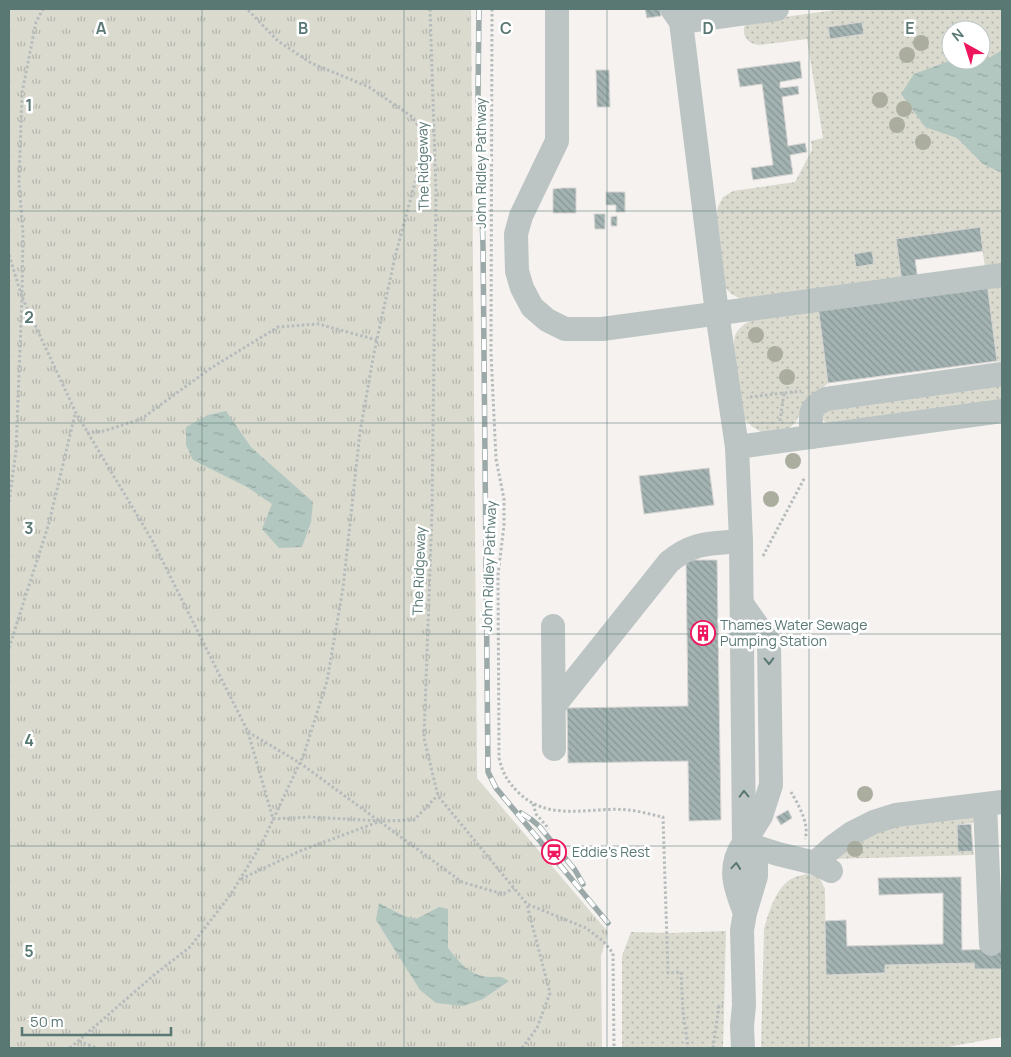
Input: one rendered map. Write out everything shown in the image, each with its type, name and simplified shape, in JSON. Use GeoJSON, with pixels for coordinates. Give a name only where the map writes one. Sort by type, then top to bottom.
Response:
{"type":"FeatureCollection","features":[{"type":"Feature","properties":{"kind":"street"},"geometry":{"type":"LineString","coordinates":[[557,9],[557,140],[521,216],[516,234],[517,271],[522,288],[532,307],[547,320],[565,329],[602,329],[1002,275]]}},
{"type":"Feature","properties":{"kind":"street"},"geometry":{"type":"LineString","coordinates":[[743,1048],[744,921],[736,889],[734,865],[738,852],[744,843],[742,541],[737,447],[677,15],[777,9]]}},
{"type":"Feature","properties":{"kind":"street"},"geometry":{"type":"LineString","coordinates":[[812,437],[811,412],[816,404],[826,399],[1002,374]]}},
{"type":"Feature","properties":{"kind":"street"},"geometry":{"type":"LineString","coordinates":[[737,447],[1002,411]]}},
{"type":"Feature","properties":{"kind":"street"},"geometry":{"type":"LineString","coordinates":[[554,706],[669,562],[691,547],[742,541]]}},
{"type":"Feature","properties":{"kind":"street"},"geometry":{"type":"LineString","coordinates":[[553,626],[554,749]]}},
{"type":"Feature","properties":{"kind":"street"},"geometry":{"type":"LineString","coordinates":[[744,843],[823,867],[834,846],[852,833],[874,822],[896,815],[993,804],[991,944]]}},
{"type":"Feature","properties":{"kind":"path"},"geometry":{"type":"LineString","coordinates":[[9,502],[16,451],[22,298],[23,233],[19,182],[22,93],[36,22],[43,9]]}},
{"type":"Feature","properties":{"kind":"path"},"geometry":{"type":"LineString","coordinates":[[70,1048],[154,975],[190,947],[231,894],[262,843],[300,763],[327,682],[343,588],[360,432],[395,257],[417,175],[422,132],[411,116],[369,87],[311,63],[278,41],[247,9]]}},
{"type":"Feature","properties":{"kind":"path","name":"The Ridgeway"},"geometry":{"type":"LineString","coordinates":[[430,9],[436,191],[432,512],[424,738],[438,796],[527,904],[586,928],[603,941],[613,953],[614,1048]]}},
{"type":"Feature","properties":{"kind":"path","name":"John Ridley Pathway"},"geometry":{"type":"LineString","coordinates":[[492,9],[491,353],[496,459],[504,499],[504,525],[498,575],[499,758],[507,782],[524,799],[539,807],[572,812],[628,810],[663,817],[668,973],[681,972],[683,1011],[688,1048]]}},
{"type":"Feature","properties":{"kind":"path"},"geometry":{"type":"LineString","coordinates":[[422,132],[434,131]]}},
{"type":"Feature","properties":{"kind":"path"},"geometry":{"type":"LineString","coordinates":[[9,255],[22,298],[76,413],[152,540],[248,732],[273,819]]}},
{"type":"Feature","properties":{"kind":"path"},"geometry":{"type":"LineString","coordinates":[[87,433],[104,431],[141,419],[211,368],[278,327],[318,324],[377,340]]}},
{"type":"Feature","properties":{"kind":"path"},"geometry":{"type":"LineString","coordinates":[[9,648],[49,523],[76,413]]}},
{"type":"Feature","properties":{"kind":"path"},"geometry":{"type":"LineString","coordinates":[[762,558],[805,477]]}},
{"type":"Feature","properties":{"kind":"path"},"geometry":{"type":"LineString","coordinates":[[248,732],[300,763],[462,882],[502,894],[514,888]]}},
{"type":"Feature","properties":{"kind":"path"},"geometry":{"type":"LineString","coordinates":[[273,819],[310,817],[380,821],[414,820],[438,796]]}},
{"type":"Feature","properties":{"kind":"path"},"geometry":{"type":"LineString","coordinates":[[532,803],[536,814],[549,829]]}},
{"type":"Feature","properties":{"kind":"path"},"geometry":{"type":"LineString","coordinates":[[240,879],[300,851],[380,821]]}},
{"type":"Feature","properties":{"kind":"path"},"geometry":{"type":"LineString","coordinates":[[522,1048],[537,1028],[550,993],[527,904]]}},
{"type":"Feature","properties":{"kind":"path"},"geometry":{"type":"LineString","coordinates":[[713,1048],[719,1006],[724,1006]]}},
{"type":"Feature","properties":{"kind":"path"},"geometry":{"type":"LineString","coordinates":[[79,1041],[96,1048]]}},
{"type":"Feature","properties":{"kind":"green space"},"geometry":{"type":"Polygon","coordinates":[[[9,9],[471,9],[477,778],[608,932],[601,956],[602,1048],[9,1048],[9,9]]]}},
{"type":"Feature","properties":{"kind":"green space"},"geometry":{"type":"Polygon","coordinates":[[[843,9],[1002,9],[1002,265],[985,267],[979,227],[896,239],[902,282],[742,299],[731,294],[723,285],[715,219],[723,197],[733,191],[795,182],[812,150],[811,141],[823,138],[807,39],[759,45],[746,39],[744,33],[745,25],[754,21],[843,9]]]}},
{"type":"Feature","properties":{"kind":"green space"},"geometry":{"type":"Polygon","coordinates":[[[1002,282],[1002,362],[997,361],[987,283],[1002,282]]]}},
{"type":"Feature","properties":{"kind":"green space"},"geometry":{"type":"Polygon","coordinates":[[[818,306],[828,383],[804,406],[795,423],[788,429],[761,432],[745,420],[741,411],[734,362],[736,333],[751,320],[818,306]]]}},
{"type":"Feature","properties":{"kind":"green space"},"geometry":{"type":"Polygon","coordinates":[[[1002,383],[1002,402],[827,424],[821,418],[825,409],[1002,383]]]}},
{"type":"Feature","properties":{"kind":"green space"},"geometry":{"type":"Polygon","coordinates":[[[992,816],[971,823],[957,825],[958,852],[973,851],[974,855],[832,859],[846,845],[899,822],[992,816]]]}},
{"type":"Feature","properties":{"kind":"green space"},"geometry":{"type":"Polygon","coordinates":[[[807,874],[819,877],[825,889],[826,975],[884,974],[885,965],[974,963],[975,969],[1002,967],[1002,1037],[943,1048],[761,1048],[764,929],[778,892],[788,881],[807,874]]]}},
{"type":"Feature","properties":{"kind":"green space"},"geometry":{"type":"Polygon","coordinates":[[[726,931],[723,1048],[622,1048],[622,956],[631,932],[726,931]]]}},
{"type":"Feature","properties":{"kind":"water"},"geometry":{"type":"Polygon","coordinates":[[[1002,50],[1002,173],[983,164],[957,138],[925,127],[901,94],[914,74],[941,64],[941,70],[991,70],[991,57],[1002,50]]]}},
{"type":"Feature","properties":{"kind":"water"},"geometry":{"type":"Polygon","coordinates":[[[226,411],[251,447],[313,502],[311,522],[302,547],[279,548],[262,529],[272,504],[247,487],[193,460],[186,445],[186,427],[208,415],[226,411]]]}},
{"type":"Feature","properties":{"kind":"water"},"geometry":{"type":"Polygon","coordinates":[[[379,903],[404,916],[416,919],[439,907],[448,909],[448,948],[456,958],[477,974],[501,977],[509,981],[483,999],[464,1006],[436,1003],[420,990],[376,920],[379,903]]]}},
{"type":"Feature","properties":{"kind":"building"},"geometry":{"type":"Polygon","coordinates":[[[645,9],[660,9],[661,16],[647,18],[645,9]]]}},
{"type":"Feature","properties":{"kind":"building"},"geometry":{"type":"Polygon","coordinates":[[[862,22],[864,34],[830,39],[828,27],[862,22]]]}},
{"type":"Feature","properties":{"kind":"building"},"geometry":{"type":"Polygon","coordinates":[[[800,61],[802,78],[780,82],[780,88],[798,86],[799,94],[782,97],[788,146],[805,143],[807,152],[790,155],[793,174],[753,180],[751,168],[773,165],[762,84],[740,87],[737,69],[800,61]]]}},
{"type":"Feature","properties":{"kind":"building"},"geometry":{"type":"Polygon","coordinates":[[[596,70],[609,70],[610,107],[597,107],[596,70]]]}},
{"type":"Feature","properties":{"kind":"building"},"geometry":{"type":"Polygon","coordinates":[[[576,188],[576,213],[553,213],[553,189],[576,188]]]}},
{"type":"Feature","properties":{"kind":"building"},"geometry":{"type":"Polygon","coordinates":[[[606,192],[625,192],[625,212],[616,212],[616,205],[606,205],[606,192]]]}},
{"type":"Feature","properties":{"kind":"building"},"geometry":{"type":"Polygon","coordinates":[[[594,214],[605,214],[605,229],[595,229],[594,214]]]}},
{"type":"Feature","properties":{"kind":"building"},"geometry":{"type":"Polygon","coordinates":[[[617,216],[617,226],[611,226],[611,217],[617,216]]]}},
{"type":"Feature","properties":{"kind":"building"},"geometry":{"type":"Polygon","coordinates":[[[980,227],[983,251],[915,260],[918,280],[902,282],[896,239],[980,227]]]}},
{"type":"Feature","properties":{"kind":"building"},"geometry":{"type":"Polygon","coordinates":[[[872,251],[874,264],[856,267],[854,254],[872,251]]]}},
{"type":"Feature","properties":{"kind":"building"},"geometry":{"type":"Polygon","coordinates":[[[987,283],[997,361],[828,383],[818,306],[987,283]]]}},
{"type":"Feature","properties":{"kind":"building"},"geometry":{"type":"Polygon","coordinates":[[[709,468],[714,505],[644,514],[639,476],[709,468]]]}},
{"type":"Feature","properties":{"kind":"building","name":"Thames Water Sewage Pumping Station"},"geometry":{"type":"Polygon","coordinates":[[[686,560],[717,560],[721,820],[689,821],[688,761],[568,763],[567,708],[688,706],[686,560]]]}},
{"type":"Feature","properties":{"kind":"building"},"geometry":{"type":"Polygon","coordinates":[[[788,810],[792,818],[781,825],[776,817],[788,810]]]}},
{"type":"Feature","properties":{"kind":"building"},"geometry":{"type":"Polygon","coordinates":[[[971,824],[973,851],[958,852],[957,825],[971,824]]]}},
{"type":"Feature","properties":{"kind":"building"},"geometry":{"type":"Polygon","coordinates":[[[961,877],[962,950],[1002,949],[1002,969],[975,969],[974,963],[885,965],[885,973],[826,975],[825,921],[846,920],[847,946],[943,944],[943,893],[879,895],[878,878],[961,877]]]}},
{"type":"Feature","properties":{"kind":"railway"},"geometry":{"type":"LineString","coordinates":[[479,9],[478,96],[483,246],[488,772],[496,788],[608,923]]}},
{"type":"Feature","properties":{"kind":"railway"},"geometry":{"type":"LineString","coordinates":[[521,813],[539,826],[575,870],[583,884]]}},
{"type":"Feature","properties":{"kind":"place","name":"Thames Water Sewage Pumping Station"},"geometry":{"type":"Point","coordinates":[703,633]}},
{"type":"Feature","properties":{"kind":"place","name":"Eddie's Rest"},"geometry":{"type":"Point","coordinates":[554,852]}}]}
